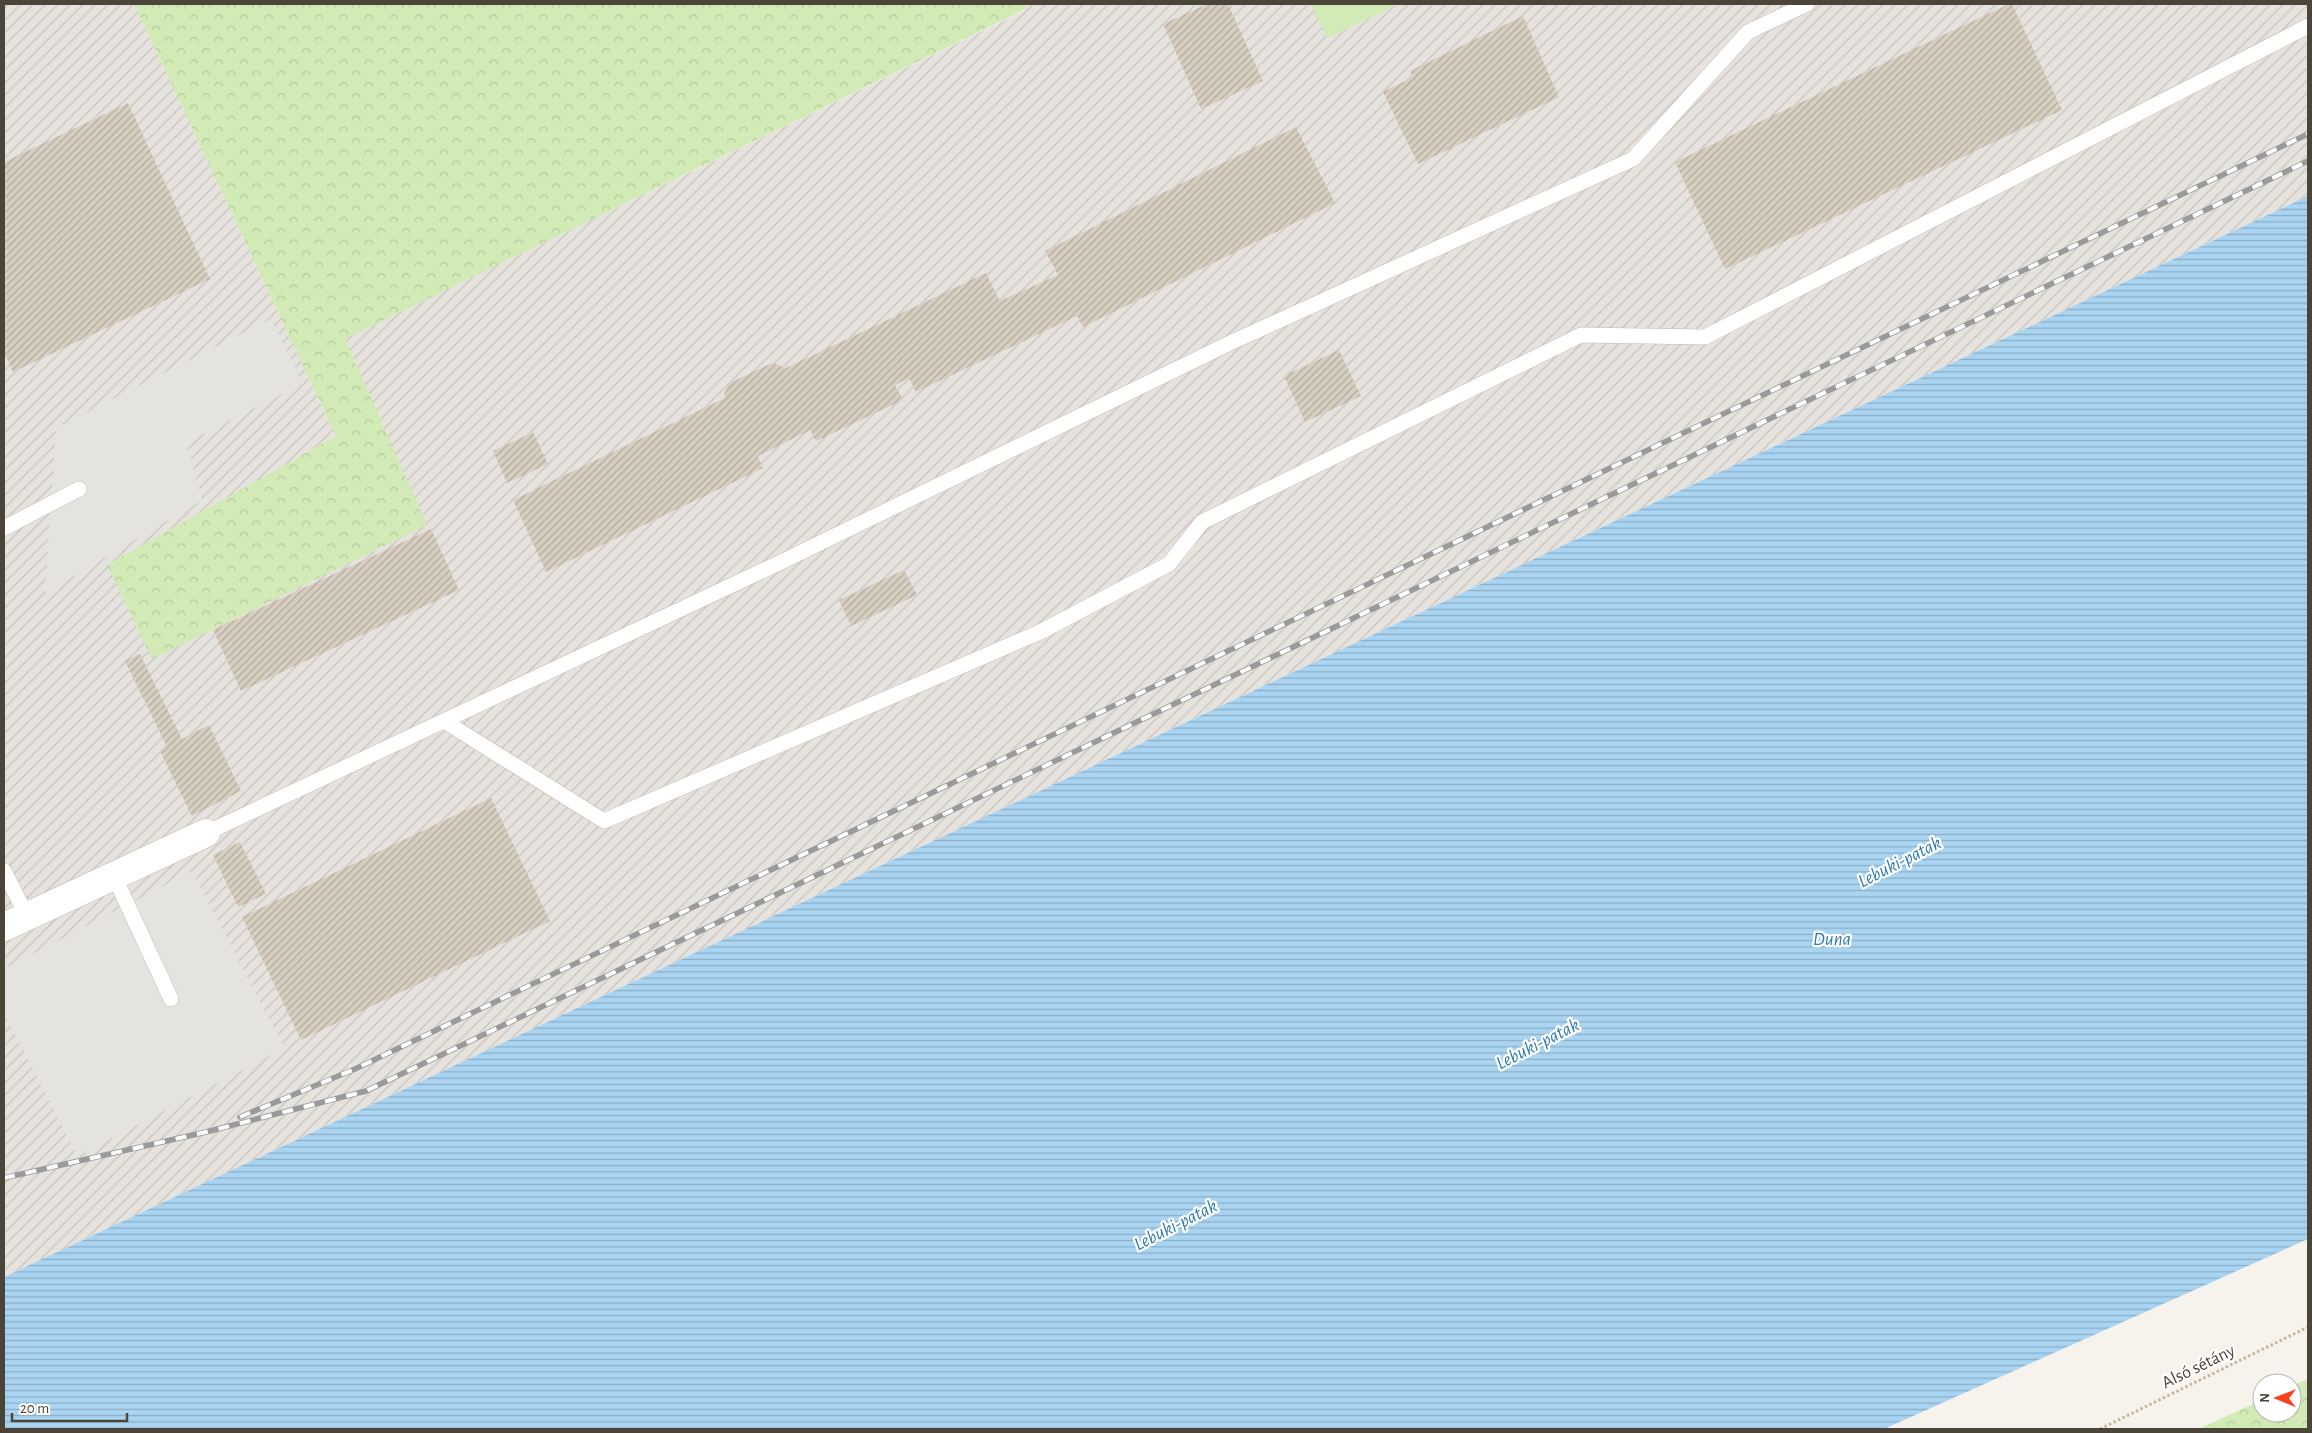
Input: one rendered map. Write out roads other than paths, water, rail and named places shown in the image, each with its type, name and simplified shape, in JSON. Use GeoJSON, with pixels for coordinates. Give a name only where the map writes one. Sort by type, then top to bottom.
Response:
{"type":"FeatureCollection","features":[{"type":"Feature","properties":{"kind":"street"},"geometry":{"type":"LineString","coordinates":[[16,921],[206,832]]}},
{"type":"Feature","properties":{"kind":"lane"},"geometry":{"type":"LineString","coordinates":[[206,832],[779,563],[1232,342],[1633,160],[1748,32],[1808,4]]}},
{"type":"Feature","properties":{"kind":"lane"},"geometry":{"type":"LineString","coordinates":[[444,720],[604,821],[1040,632],[1169,564],[1202,522],[1581,335],[1705,337],[2308,26]]}},
{"type":"Feature","properties":{"kind":"lane"},"geometry":{"type":"LineString","coordinates":[[4,528],[79,489]]}},
{"type":"Feature","properties":{"kind":"lane"},"geometry":{"type":"LineString","coordinates":[[4,871],[16,921]]}},
{"type":"Feature","properties":{"kind":"lane"},"geometry":{"type":"LineString","coordinates":[[114,876],[171,999]]}},
{"type":"Feature","properties":{"kind":"water","name":"Duna"},"geometry":{"type":"Polygon","coordinates":[[[2308,196],[2308,1239],[1884,1429],[4,1429],[4,1277],[2308,196]]]}},
{"type":"Feature","properties":{"kind":"railway"},"geometry":{"type":"LineString","coordinates":[[240,1117],[355,1069],[2308,134]]}},
{"type":"Feature","properties":{"kind":"railway"},"geometry":{"type":"LineString","coordinates":[[4,1178],[206,1132],[366,1091],[2308,161]]}},
{"type":"Feature","properties":{"kind":"water label","name":"Lebuki-patak"},"geometry":{"type":"Point","coordinates":[1899,861]}},
{"type":"Feature","properties":{"kind":"water label","name":"Lebuki-patak"},"geometry":{"type":"Point","coordinates":[1537,1043]}},
{"type":"Feature","properties":{"kind":"water label","name":"Lebuki-patak"},"geometry":{"type":"Point","coordinates":[1175,1224]}}]}
